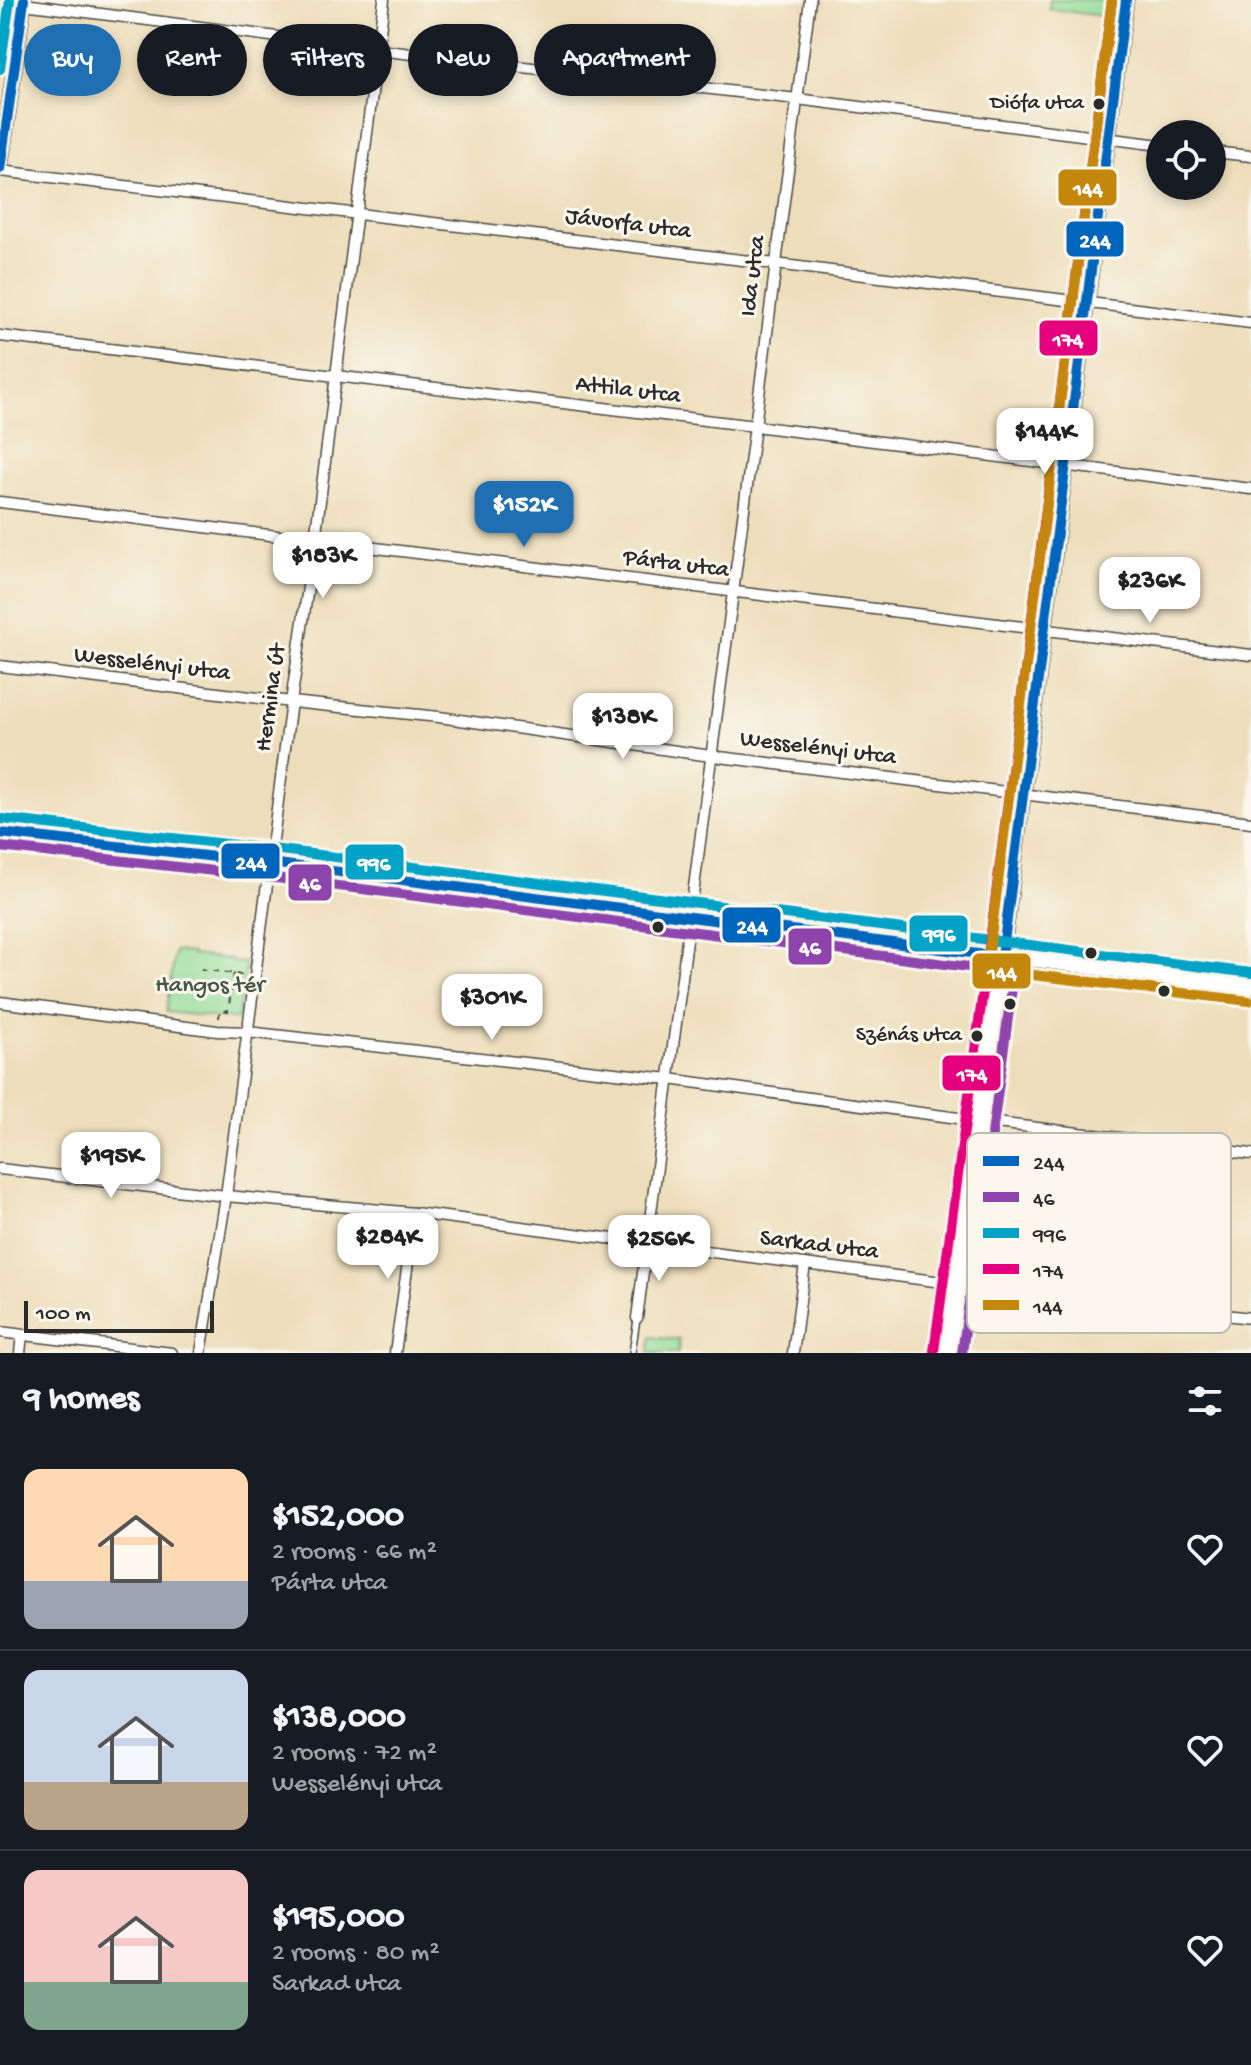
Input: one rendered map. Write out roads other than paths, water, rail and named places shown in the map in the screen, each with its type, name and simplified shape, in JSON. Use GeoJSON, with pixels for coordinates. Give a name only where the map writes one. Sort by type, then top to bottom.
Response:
{"type":"FeatureCollection","features":[{"type":"Feature","properties":{"kind":"street","name":"Hermina út"},"geometry":{"type":"LineString","coordinates":[[381,24],[384,0]]}},
{"type":"Feature","properties":{"kind":"street","name":"Ida utca"},"geometry":{"type":"LineString","coordinates":[[637,1318],[810,0]]}},
{"type":"Feature","properties":{"kind":"street"},"geometry":{"type":"LineString","coordinates":[[976,1133],[1126,0]]}},
{"type":"Feature","properties":{"kind":"street"},"geometry":{"type":"LineString","coordinates":[[0,170],[24,2],[263,34]]}},
{"type":"Feature","properties":{"kind":"street"},"geometry":{"type":"LineString","coordinates":[[392,52],[1146,143]]}},
{"type":"Feature","properties":{"kind":"street","name":"Hermina út"},"geometry":{"type":"LineString","coordinates":[[201,1353],[226,1196],[373,96]]}},
{"type":"Feature","properties":{"kind":"street"},"geometry":{"type":"LineString","coordinates":[[1226,153],[1251,156]]}},
{"type":"Feature","properties":{"kind":"street","name":"Jávorfa utca"},"geometry":{"type":"LineString","coordinates":[[0,170],[1251,323]]}},
{"type":"Feature","properties":{"kind":"street","name":"Attila utca"},"geometry":{"type":"LineString","coordinates":[[0,336],[1251,489]]}},
{"type":"Feature","properties":{"kind":"street","name":"Párta utca"},"geometry":{"type":"LineString","coordinates":[[0,502],[1251,655]]}},
{"type":"Feature","properties":{"kind":"street","name":"Wesselényi utca"},"geometry":{"type":"LineString","coordinates":[[0,666],[439,717],[711,756],[1251,822]]}},
{"type":"Feature","properties":{"kind":"street"},"geometry":{"type":"LineString","coordinates":[[0,833],[270,863],[1251,987]]}},
{"type":"Feature","properties":{"kind":"street"},"geometry":{"type":"LineString","coordinates":[[0,1002],[217,1031],[669,1079],[1077,1133]]}},
{"type":"Feature","properties":{"kind":"street"},"geometry":{"type":"LineString","coordinates":[[1231,1152],[1251,1154]]}},
{"type":"Feature","properties":{"kind":"street","name":"Sarkad utca"},"geometry":{"type":"LineString","coordinates":[[0,1169],[226,1196],[415,1213],[967,1285]]}},
{"type":"Feature","properties":{"kind":"street"},"geometry":{"type":"LineString","coordinates":[[948,1353],[967,1206]]}},
{"type":"Feature","properties":{"kind":"street"},"geometry":{"type":"LineString","coordinates":[[395,1353],[415,1213]]}},
{"type":"Feature","properties":{"kind":"street"},"geometry":{"type":"LineString","coordinates":[[793,1353],[805,1264]]}},
{"type":"Feature","properties":{"kind":"street","name":"Sarkad utca"},"geometry":{"type":"LineString","coordinates":[[1231,1316],[1251,1318]]}},
{"type":"Feature","properties":{"kind":"street"},"geometry":{"type":"LineString","coordinates":[[0,1332],[172,1353]]}},
{"type":"Feature","properties":{"kind":"street"},"geometry":{"type":"LineString","coordinates":[[20,1353],[22,1335]]}},
{"type":"Feature","properties":{"kind":"lane"},"geometry":{"type":"LineString","coordinates":[[632,1353],[637,1318]]}},
{"type":"Feature","properties":{"kind":"place","name":"Diófa utca"},"geometry":{"type":"Point","coordinates":[1099,104]}},
{"type":"Feature","properties":{"kind":"place","name":"Szénás utca"},"geometry":{"type":"Point","coordinates":[977,1036]}},
{"type":"Feature","properties":{"kind":"park label","name":"Hangos tér"},"geometry":{"type":"Point","coordinates":[210,986]}}]}
